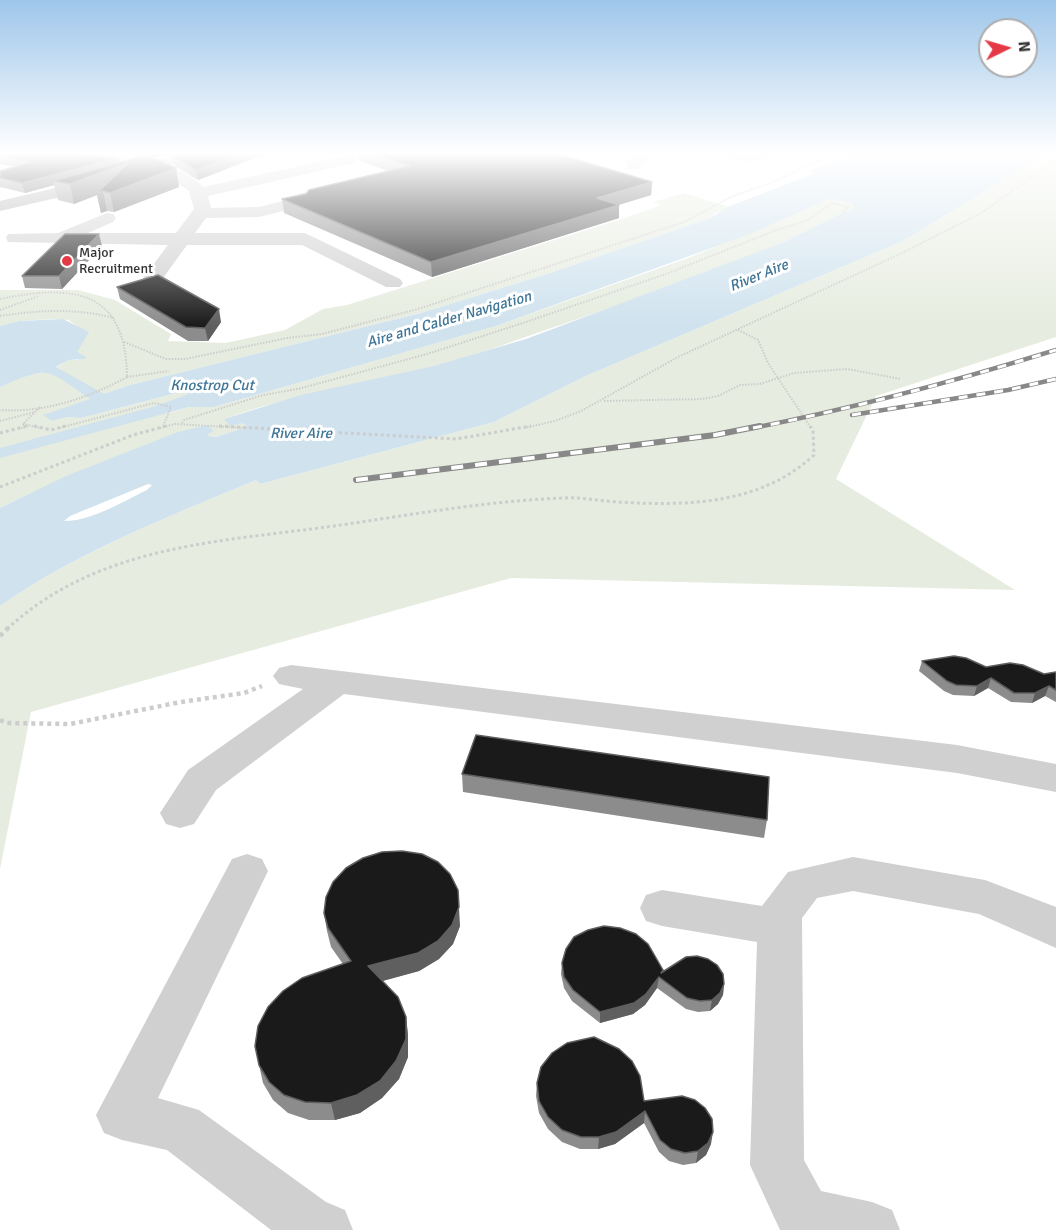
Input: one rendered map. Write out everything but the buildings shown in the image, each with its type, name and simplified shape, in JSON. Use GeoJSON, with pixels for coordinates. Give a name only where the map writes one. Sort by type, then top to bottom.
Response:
{"type":"FeatureCollection","features":[{"type":"Feature","properties":{"kind":"street"},"geometry":{"type":"LineString","coordinates":[[154,276],[200,213],[261,211]]}},
{"type":"Feature","properties":{"kind":"street"},"geometry":{"type":"LineString","coordinates":[[62,239],[107,218]]}},
{"type":"Feature","properties":{"kind":"street"},"geometry":{"type":"LineString","coordinates":[[15,238],[305,239],[393,283]]}},
{"type":"Feature","properties":{"kind":"street"},"geometry":{"type":"LineString","coordinates":[[291,676],[957,759],[1056,778]]}},
{"type":"Feature","properties":{"kind":"street"},"geometry":{"type":"LineString","coordinates":[[180,813],[202,780],[337,682]]}},
{"type":"Feature","properties":{"kind":"street"},"geometry":{"type":"LineString","coordinates":[[248,871],[122,1115],[180,1128],[314,1227],[325,1230]]}},
{"type":"Feature","properties":{"kind":"street"},"geometry":{"type":"LineString","coordinates":[[872,1230],[806,1223],[777,1165],[780,914],[803,884],[853,874],[985,898],[1056,929]]}},
{"type":"Feature","properties":{"kind":"street"},"geometry":{"type":"LineString","coordinates":[[662,908],[780,927]]}},
{"type":"Feature","properties":{"kind":"path"},"geometry":{"type":"LineString","coordinates":[[124,342],[166,359],[185,359],[287,338],[322,334],[418,309],[502,283],[684,222],[704,211]]}},
{"type":"Feature","properties":{"kind":"path"},"geometry":{"type":"LineString","coordinates":[[181,424],[184,420],[263,395],[310,386],[427,354],[666,274],[774,231],[808,220],[820,211]]}},
{"type":"Feature","properties":{"kind":"path"},"geometry":{"type":"LineString","coordinates":[[0,487],[163,426],[181,424],[441,439],[477,438],[555,421],[598,402],[678,357],[900,254],[983,211]]}},
{"type":"Feature","properties":{"kind":"path"},"geometry":{"type":"LineString","coordinates":[[0,298],[45,294],[78,295],[107,309],[115,318],[124,342],[127,377]]}},
{"type":"Feature","properties":{"kind":"path"},"geometry":{"type":"LineString","coordinates":[[0,310],[45,294]]}},
{"type":"Feature","properties":{"kind":"path"},"geometry":{"type":"LineString","coordinates":[[0,316],[50,311],[105,315],[115,318]]}},
{"type":"Feature","properties":{"kind":"path"},"geometry":{"type":"LineString","coordinates":[[0,636],[25,611],[80,578],[147,555],[244,538],[518,501],[567,498],[689,504],[750,493],[801,470],[814,455],[813,431],[778,378],[758,340],[737,329]]}},
{"type":"Feature","properties":{"kind":"path"},"geometry":{"type":"LineString","coordinates":[[598,402],[619,399],[702,399],[718,396],[740,385],[760,384],[794,373],[847,369],[901,380]]}},
{"type":"Feature","properties":{"kind":"path"},"geometry":{"type":"LineString","coordinates":[[0,410],[41,407],[78,398],[127,377],[169,371]]}},
{"type":"Feature","properties":{"kind":"path"},"geometry":{"type":"LineString","coordinates":[[41,407],[22,424],[51,430],[154,403],[171,406],[163,426]]}},
{"type":"Feature","properties":{"kind":"path"},"geometry":{"type":"LineString","coordinates":[[0,421],[36,412]]}},
{"type":"Feature","properties":{"kind":"path"},"geometry":{"type":"LineString","coordinates":[[0,433],[29,425]]}},
{"type":"Feature","properties":{"kind":"path"},"geometry":{"type":"LineString","coordinates":[[0,720],[6,723],[70,724],[181,702],[244,693],[291,676]]}},
{"type":"Feature","properties":{"kind":"shaded area"},"geometry":{"type":"Polygon","coordinates":[[[643,211],[719,211],[712,218],[550,273],[421,313],[130,385],[80,403],[52,421],[67,417],[81,418],[180,392],[189,394],[165,414],[189,407],[214,407],[496,326],[691,257],[799,211],[847,211],[786,241],[642,297],[452,361],[250,410],[224,419],[243,423],[247,426],[243,428],[216,437],[208,436],[209,432],[214,431],[208,425],[181,433],[102,462],[0,508],[0,387],[30,374],[49,372],[69,360],[79,360],[79,355],[77,353],[77,326],[68,320],[19,321],[0,326],[0,290],[78,290],[115,300],[171,334],[168,341],[226,343],[285,330],[323,309],[347,305],[643,211]]]}},
{"type":"Feature","properties":{"kind":"shaded area"},"geometry":{"type":"Polygon","coordinates":[[[952,211],[1056,211],[1056,337],[876,396],[836,479],[1015,590],[511,578],[31,712],[0,869],[0,606],[61,568],[125,536],[256,480],[260,484],[494,422],[588,375],[903,241],[952,211]]]}},
{"type":"Feature","properties":{"kind":"water","name":"River Aire"},"geometry":{"type":"Polygon","coordinates":[[[720,211],[801,211],[750,234],[496,326],[214,407],[189,407],[0,458],[0,448],[156,406],[189,394],[180,392],[81,418],[67,417],[52,421],[43,415],[90,399],[64,381],[47,373],[29,375],[0,387],[0,326],[19,321],[63,319],[89,332],[77,352],[86,357],[85,359],[69,360],[56,367],[104,394],[130,385],[421,313],[550,273],[711,218],[720,211]]]}},
{"type":"Feature","properties":{"kind":"water","name":"River Aire"},"geometry":{"type":"Polygon","coordinates":[[[846,211],[952,211],[903,241],[588,375],[494,422],[260,484],[256,480],[125,536],[61,568],[0,606],[0,508],[66,476],[178,432],[208,425],[214,431],[208,436],[216,437],[243,428],[247,426],[243,423],[230,426],[224,419],[301,395],[434,366],[526,339],[784,242],[846,211]],[[148,484],[70,516],[64,521],[85,518],[107,510],[147,490],[152,485],[148,484]]]}},
{"type":"Feature","properties":{"kind":"railway"},"geometry":{"type":"LineString","coordinates":[[753,428],[906,393],[1056,350]]}},
{"type":"Feature","properties":{"kind":"railway"},"geometry":{"type":"LineString","coordinates":[[852,415],[1008,390],[1056,379]]}},
{"type":"Feature","properties":{"kind":"railway"},"geometry":{"type":"LineString","coordinates":[[356,480],[715,435],[760,426]]}},
{"type":"Feature","properties":{"kind":"place","name":"Major Recruitment"},"geometry":{"type":"Point","coordinates":[67,261]}},
{"type":"Feature","properties":{"kind":"water label","name":"Aire and Calder Navigation"},"geometry":{"type":"Point","coordinates":[449,320]}},
{"type":"Feature","properties":{"kind":"water label","name":"Knostrop Cut"},"geometry":{"type":"Point","coordinates":[212,386]}}]}
